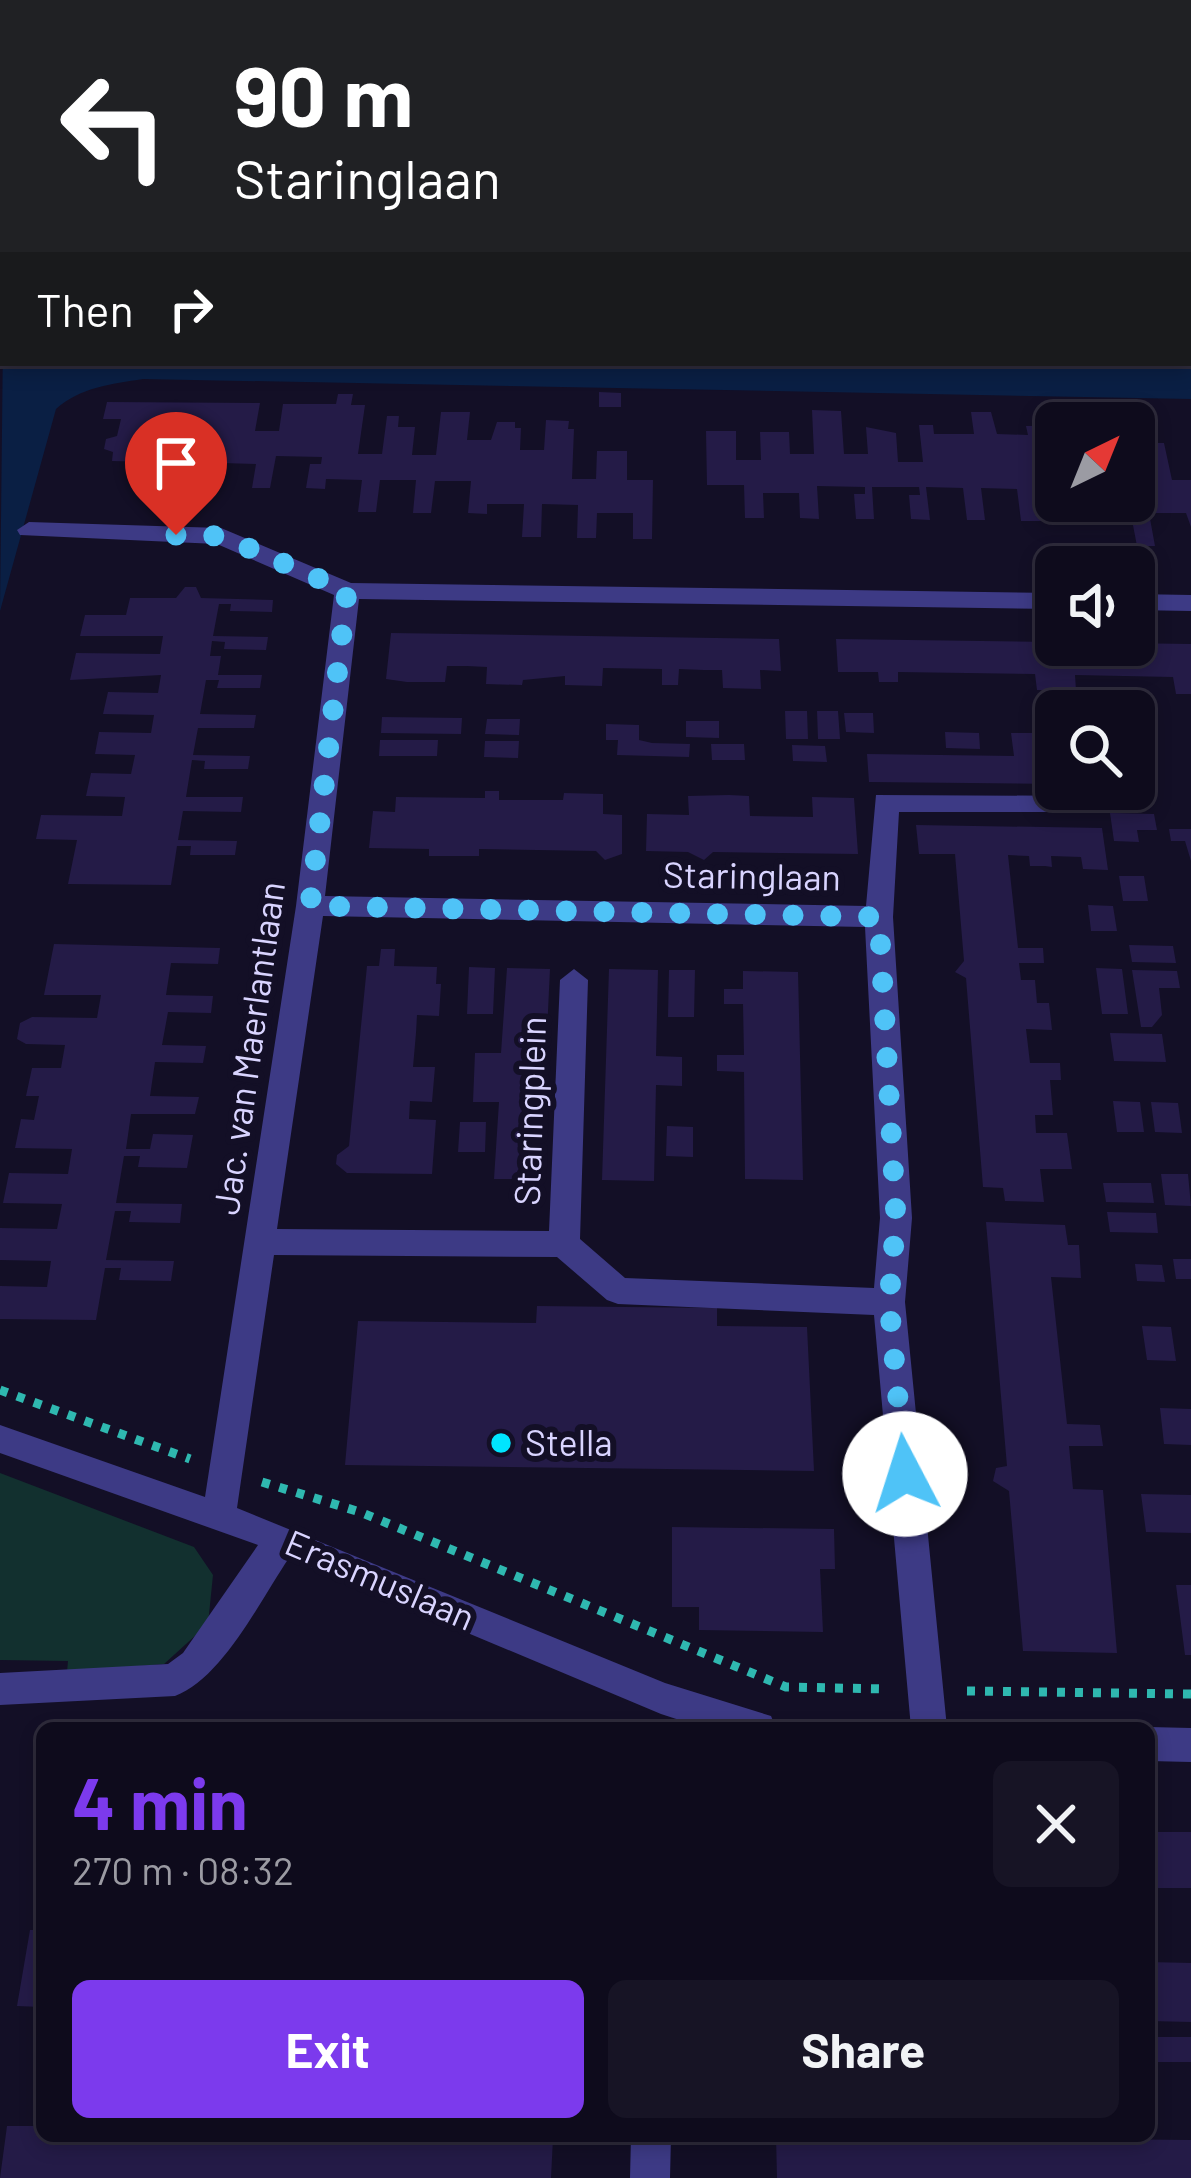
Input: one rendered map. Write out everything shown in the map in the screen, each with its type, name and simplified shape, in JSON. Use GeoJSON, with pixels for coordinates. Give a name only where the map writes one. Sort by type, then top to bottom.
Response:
{"type":"FeatureCollection","features":[{"type":"Feature","properties":{"kind":"street"},"geometry":{"type":"LineString","coordinates":[[0,112],[0,123]]}},
{"type":"Feature","properties":{"kind":"street"},"geometry":{"type":"LineString","coordinates":[[29,530],[221,536],[347,591],[1035,601]]}},
{"type":"Feature","properties":{"kind":"street","name":"Jac. van Maerlantlaan"},"geometry":{"type":"LineString","coordinates":[[219,1515],[310,906],[347,591]]}},
{"type":"Feature","properties":{"kind":"street"},"geometry":{"type":"LineString","coordinates":[[1155,602],[1191,602]]}},
{"type":"Feature","properties":{"kind":"street"},"geometry":{"type":"LineString","coordinates":[[879,917],[886,802],[1035,803]]}},
{"type":"Feature","properties":{"kind":"street","name":"Staringlaan"},"geometry":{"type":"LineString","coordinates":[[310,906],[879,917],[896,1218],[889,1302],[928,1722]]}},
{"type":"Feature","properties":{"kind":"street","name":"Staringplein"},"geometry":{"type":"LineString","coordinates":[[564,1244],[574,980]]}},
{"type":"Feature","properties":{"kind":"street"},"geometry":{"type":"LineString","coordinates":[[261,1242],[564,1244],[618,1291],[889,1302]]}},
{"type":"Feature","properties":{"kind":"street","name":"Erasmuslaan"},"geometry":{"type":"LineString","coordinates":[[0,1439],[282,1539],[660,1713],[719,1722]]}},
{"type":"Feature","properties":{"kind":"street"},"geometry":{"type":"LineString","coordinates":[[0,1689],[175,1680],[196,1664],[282,1539]]}},
{"type":"Feature","properties":{"kind":"street"},"geometry":{"type":"LineString","coordinates":[[1155,1744],[1191,1745]]}},
{"type":"Feature","properties":{"kind":"street"},"geometry":{"type":"LineString","coordinates":[[650,2178],[651,2142]]}},
{"type":"Feature","properties":{"kind":"path"},"geometry":{"type":"LineString","coordinates":[[0,1390],[226,1471],[360,1512],[786,1687],[1191,1694]]}},
{"type":"Feature","properties":{"kind":"green space"},"geometry":{"type":"Polygon","coordinates":[[[0,1473],[194,1547],[213,1575],[208,1624],[164,1664],[67,1672],[68,1661],[0,1660],[0,1473]]]}},
{"type":"Feature","properties":{"kind":"water"},"geometry":{"type":"Polygon","coordinates":[[[3,366],[1191,366],[1191,399],[143,379],[119,383],[86,391],[56,409],[0,611],[3,366]]]}},
{"type":"Feature","properties":{"kind":"building"},"geometry":{"type":"Polygon","coordinates":[[[599,392],[621,393],[621,407],[599,407],[599,392]]]}},
{"type":"Feature","properties":{"kind":"building"},"geometry":{"type":"Polygon","coordinates":[[[338,394],[353,394],[351,405],[365,405],[358,454],[382,454],[387,416],[399,416],[398,427],[415,427],[412,455],[436,455],[441,412],[470,412],[467,440],[491,440],[497,422],[515,422],[515,428],[521,428],[520,450],[544,450],[546,420],[569,421],[568,429],[574,429],[572,479],[596,479],[597,451],[627,451],[627,480],[653,480],[652,539],[633,539],[633,513],[597,513],[596,538],[577,538],[578,505],[542,504],[541,537],[522,537],[524,504],[487,504],[487,514],[468,513],[471,481],[435,481],[431,513],[413,513],[416,480],[380,480],[376,512],[358,512],[362,480],[326,479],[325,489],[306,488],[310,464],[321,464],[322,457],[276,456],[270,488],[252,488],[256,464],[221,463],[216,487],[198,487],[202,464],[166,463],[162,486],[143,486],[148,462],[112,461],[113,452],[104,449],[106,439],[117,436],[121,419],[103,419],[107,402],[260,403],[255,431],[279,431],[283,404],[336,404],[338,394]]]}},
{"type":"Feature","properties":{"kind":"building"},"geometry":{"type":"Polygon","coordinates":[[[812,410],[841,411],[844,454],[868,454],[866,427],[896,433],[898,462],[923,462],[919,425],[933,425],[934,434],[974,434],[971,412],[991,412],[997,434],[1028,435],[1026,426],[1035,426],[1035,521],[1021,521],[1017,489],[981,488],[985,520],[967,520],[963,488],[926,487],[930,520],[911,519],[909,495],[920,495],[919,487],[872,487],[874,519],[856,519],[854,494],[865,494],[865,487],[817,486],[819,519],[800,518],[799,493],[763,493],[764,518],[745,518],[744,485],[707,485],[706,431],[736,431],[736,460],[761,460],[760,432],[789,432],[790,454],[814,454],[812,410]]]}},
{"type":"Feature","properties":{"kind":"building"},"geometry":{"type":"Polygon","coordinates":[[[1155,443],[1164,443],[1172,480],[1191,480],[1191,527],[1186,513],[1155,513],[1155,443]]]}},
{"type":"Feature","properties":{"kind":"building"},"geometry":{"type":"Polygon","coordinates":[[[1132,522],[1151,522],[1155,546],[1137,546],[1132,522]]]}},
{"type":"Feature","properties":{"kind":"building"},"geometry":{"type":"Polygon","coordinates":[[[185,587],[196,587],[201,598],[273,600],[272,612],[230,611],[231,604],[219,604],[213,636],[268,637],[266,650],[224,649],[225,642],[212,641],[210,656],[221,656],[218,675],[262,675],[260,688],[217,688],[219,680],[206,680],[200,714],[256,715],[254,728],[198,728],[193,755],[250,756],[248,769],[204,769],[205,761],[192,760],[186,797],[243,797],[241,812],[183,811],[178,840],[237,841],[235,855],[190,855],[191,846],[177,846],[171,885],[68,884],[77,840],[36,839],[41,815],[122,816],[125,797],[86,796],[91,773],[131,774],[135,755],[95,754],[99,732],[151,733],[154,715],[103,714],[108,692],[158,693],[161,675],[70,680],[76,653],[160,654],[163,636],[80,636],[85,615],[126,615],[130,598],[176,598],[185,587]]]}},
{"type":"Feature","properties":{"kind":"building"},"geometry":{"type":"Polygon","coordinates":[[[391,633],[779,639],[781,671],[760,670],[761,689],[723,688],[722,670],[679,669],[678,685],[662,685],[662,669],[603,668],[602,686],[565,685],[565,676],[523,680],[522,685],[486,684],[487,667],[467,666],[447,666],[445,682],[407,682],[386,679],[391,633]]]}},
{"type":"Feature","properties":{"kind":"building"},"geometry":{"type":"Polygon","coordinates":[[[836,639],[1035,642],[1035,666],[1155,666],[1155,643],[1191,644],[1191,694],[1176,694],[1173,677],[1075,675],[1076,690],[1037,690],[1035,674],[898,672],[898,682],[879,682],[878,672],[838,672],[836,639]]]}},
{"type":"Feature","properties":{"kind":"building"},"geometry":{"type":"Polygon","coordinates":[[[785,711],[807,711],[808,739],[786,739],[785,711]]]}},
{"type":"Feature","properties":{"kind":"building"},"geometry":{"type":"Polygon","coordinates":[[[817,711],[838,711],[840,739],[818,739],[817,711]]]}},
{"type":"Feature","properties":{"kind":"building"},"geometry":{"type":"Polygon","coordinates":[[[844,713],[873,713],[874,733],[846,732],[844,713]]]}},
{"type":"Feature","properties":{"kind":"building"},"geometry":{"type":"Polygon","coordinates":[[[382,717],[462,718],[461,734],[381,733],[382,717]]]}},
{"type":"Feature","properties":{"kind":"building"},"geometry":{"type":"Polygon","coordinates":[[[487,719],[520,719],[519,735],[485,734],[487,719]]]}},
{"type":"Feature","properties":{"kind":"building"},"geometry":{"type":"Polygon","coordinates":[[[686,721],[719,721],[719,738],[686,737],[686,721]]]}},
{"type":"Feature","properties":{"kind":"building"},"geometry":{"type":"Polygon","coordinates":[[[606,724],[639,725],[639,740],[690,744],[689,757],[617,755],[618,740],[606,740],[606,724]]]}},
{"type":"Feature","properties":{"kind":"building"},"geometry":{"type":"Polygon","coordinates":[[[945,732],[979,733],[980,749],[946,748],[945,732]]]}},
{"type":"Feature","properties":{"kind":"building"},"geometry":{"type":"Polygon","coordinates":[[[1011,733],[1035,733],[1035,784],[869,782],[867,754],[1014,756],[1011,733]]]}},
{"type":"Feature","properties":{"kind":"building"},"geometry":{"type":"Polygon","coordinates":[[[380,740],[438,740],[437,756],[379,756],[380,740]]]}},
{"type":"Feature","properties":{"kind":"building"},"geometry":{"type":"Polygon","coordinates":[[[485,741],[519,741],[518,758],[484,757],[485,741]]]}},
{"type":"Feature","properties":{"kind":"building"},"geometry":{"type":"Polygon","coordinates":[[[711,744],[744,744],[745,760],[712,760],[711,744]]]}},
{"type":"Feature","properties":{"kind":"building"},"geometry":{"type":"Polygon","coordinates":[[[792,745],[825,746],[827,762],[793,761],[792,745]]]}},
{"type":"Feature","properties":{"kind":"building"},"geometry":{"type":"Polygon","coordinates":[[[485,791],[499,791],[499,800],[563,800],[564,793],[603,794],[603,814],[622,815],[622,854],[605,860],[596,851],[479,849],[479,856],[429,856],[429,849],[369,848],[373,811],[395,812],[396,797],[485,798],[485,791]]]}},
{"type":"Feature","properties":{"kind":"building"},"geometry":{"type":"Polygon","coordinates":[[[688,796],[749,796],[750,816],[813,817],[812,797],[854,798],[858,854],[713,852],[704,860],[688,852],[646,851],[647,814],[689,815],[688,796]]]}},
{"type":"Feature","properties":{"kind":"building"},"geometry":{"type":"Polygon","coordinates":[[[1110,813],[1154,814],[1157,830],[1137,830],[1139,842],[1114,841],[1110,813]]]}},
{"type":"Feature","properties":{"kind":"building"},"geometry":{"type":"Polygon","coordinates":[[[916,825],[1102,828],[1108,870],[1083,869],[1081,857],[1051,856],[1052,867],[1030,866],[1029,856],[1008,855],[1018,948],[1043,948],[1044,963],[1019,963],[1021,980],[1035,980],[1037,1003],[1049,1003],[1052,1030],[1026,1029],[1030,1063],[1060,1063],[1061,1080],[1050,1080],[1053,1115],[1035,1115],[1036,1133],[1067,1133],[1072,1169],[1040,1169],[1044,1202],[1005,1201],[1003,1188],[983,1187],[966,978],[955,972],[964,961],[955,854],[919,854],[916,825]]]}},
{"type":"Feature","properties":{"kind":"building"},"geometry":{"type":"Polygon","coordinates":[[[1169,829],[1191,829],[1191,861],[1185,841],[1171,841],[1169,829]]]}},
{"type":"Feature","properties":{"kind":"building"},"geometry":{"type":"Polygon","coordinates":[[[1119,876],[1144,876],[1148,901],[1123,901],[1119,876]]]}},
{"type":"Feature","properties":{"kind":"building"},"geometry":{"type":"Polygon","coordinates":[[[1088,905],[1113,906],[1117,931],[1091,931],[1088,905]]]}},
{"type":"Feature","properties":{"kind":"building"},"geometry":{"type":"Polygon","coordinates":[[[54,944],[220,948],[218,964],[171,963],[166,995],[213,996],[211,1013],[168,1012],[162,1045],[206,1046],[203,1063],[155,1062],[150,1096],[199,1097],[195,1114],[131,1114],[126,1149],[150,1149],[153,1134],[193,1135],[187,1168],[138,1167],[140,1156],[124,1156],[116,1203],[182,1204],[180,1223],[129,1222],[131,1211],[115,1211],[106,1260],[174,1261],[171,1281],[119,1280],[121,1268],[105,1268],[96,1320],[0,1319],[0,1286],[47,1287],[51,1261],[0,1260],[0,1228],[57,1229],[62,1204],[3,1203],[9,1173],[68,1174],[72,1149],[15,1148],[21,1119],[34,1120],[39,1096],[26,1096],[32,1068],[61,1068],[65,1045],[26,1044],[17,1039],[20,1023],[32,1017],[97,1018],[101,995],[44,995],[54,944]]]}},
{"type":"Feature","properties":{"kind":"building"},"geometry":{"type":"Polygon","coordinates":[[[1129,945],[1173,946],[1176,963],[1132,962],[1129,945]]]}},
{"type":"Feature","properties":{"kind":"building"},"geometry":{"type":"Polygon","coordinates":[[[381,949],[395,949],[394,966],[437,967],[436,984],[441,984],[439,1016],[417,1015],[413,1067],[435,1067],[432,1102],[410,1101],[409,1119],[436,1120],[432,1174],[347,1173],[336,1164],[337,1155],[349,1146],[367,966],[379,966],[381,949]]]}},
{"type":"Feature","properties":{"kind":"building"},"geometry":{"type":"Polygon","coordinates":[[[469,967],[495,968],[493,1014],[467,1014],[469,967]]]}},
{"type":"Feature","properties":{"kind":"building"},"geometry":{"type":"Polygon","coordinates":[[[507,968],[550,969],[540,1179],[494,1179],[499,1102],[473,1102],[475,1053],[501,1053],[507,968]]]}},
{"type":"Feature","properties":{"kind":"building"},"geometry":{"type":"Polygon","coordinates":[[[1096,968],[1122,969],[1128,1014],[1102,1014],[1096,968]]]}},
{"type":"Feature","properties":{"kind":"building"},"geometry":{"type":"Polygon","coordinates":[[[609,969],[658,970],[656,1056],[682,1057],[682,1086],[656,1085],[654,1181],[602,1180],[609,969]]]}},
{"type":"Feature","properties":{"kind":"building"},"geometry":{"type":"Polygon","coordinates":[[[669,970],[695,970],[694,1017],[668,1017],[669,970]]]}},
{"type":"Feature","properties":{"kind":"building"},"geometry":{"type":"Polygon","coordinates":[[[1132,970],[1177,971],[1180,988],[1159,988],[1162,1015],[1152,1027],[1141,1027],[1132,970]]]}},
{"type":"Feature","properties":{"kind":"building"},"geometry":{"type":"Polygon","coordinates":[[[743,971],[798,972],[803,1180],[745,1179],[744,1072],[717,1071],[717,1055],[744,1055],[743,1004],[724,1004],[724,989],[743,989],[743,971]]]}},
{"type":"Feature","properties":{"kind":"building"},"geometry":{"type":"Polygon","coordinates":[[[1110,1033],[1162,1034],[1166,1062],[1114,1061],[1110,1033]]]}},
{"type":"Feature","properties":{"kind":"building"},"geometry":{"type":"Polygon","coordinates":[[[1113,1101],[1140,1102],[1144,1132],[1117,1132],[1113,1101]]]}},
{"type":"Feature","properties":{"kind":"building"},"geometry":{"type":"Polygon","coordinates":[[[1151,1102],[1178,1103],[1182,1133],[1155,1132],[1151,1102]]]}},
{"type":"Feature","properties":{"kind":"building"},"geometry":{"type":"Polygon","coordinates":[[[460,1122],[486,1122],[485,1152],[458,1152],[460,1122]]]}},
{"type":"Feature","properties":{"kind":"building"},"geometry":{"type":"Polygon","coordinates":[[[667,1126],[693,1127],[693,1157],[666,1156],[667,1126]]]}},
{"type":"Feature","properties":{"kind":"building"},"geometry":{"type":"Polygon","coordinates":[[[1161,1174],[1188,1174],[1191,1206],[1165,1205],[1161,1174]]]}},
{"type":"Feature","properties":{"kind":"building"},"geometry":{"type":"Polygon","coordinates":[[[1103,1183],[1151,1183],[1154,1203],[1106,1202],[1103,1183]]]}},
{"type":"Feature","properties":{"kind":"building"},"geometry":{"type":"Polygon","coordinates":[[[1107,1212],[1156,1213],[1158,1233],[1110,1232],[1107,1212]]]}},
{"type":"Feature","properties":{"kind":"building"},"geometry":{"type":"Polygon","coordinates":[[[986,1222],[1065,1225],[1068,1245],[1079,1245],[1081,1278],[1051,1277],[1067,1424],[1100,1425],[1103,1446],[1069,1446],[1073,1489],[1103,1490],[1117,1653],[1023,1651],[1009,1491],[993,1481],[996,1468],[1007,1466],[986,1222]]]}},
{"type":"Feature","properties":{"kind":"building"},"geometry":{"type":"Polygon","coordinates":[[[1173,1259],[1191,1259],[1191,1279],[1176,1279],[1173,1259]]]}},
{"type":"Feature","properties":{"kind":"building"},"geometry":{"type":"Polygon","coordinates":[[[1135,1264],[1162,1265],[1165,1282],[1137,1281],[1135,1264]]]}},
{"type":"Feature","properties":{"kind":"building"},"geometry":{"type":"Polygon","coordinates":[[[537,1306],[717,1308],[717,1326],[807,1327],[814,1471],[345,1465],[358,1321],[536,1323],[537,1306]]]}},
{"type":"Feature","properties":{"kind":"building"},"geometry":{"type":"Polygon","coordinates":[[[1142,1326],[1171,1327],[1176,1361],[1147,1360],[1142,1326]]]}},
{"type":"Feature","properties":{"kind":"building"},"geometry":{"type":"Polygon","coordinates":[[[1160,1408],[1191,1409],[1191,1445],[1164,1444],[1160,1408]]]}},
{"type":"Feature","properties":{"kind":"building"},"geometry":{"type":"Polygon","coordinates":[[[1141,1494],[1191,1495],[1191,1533],[1146,1532],[1141,1494]]]}},
{"type":"Feature","properties":{"kind":"building"},"geometry":{"type":"Polygon","coordinates":[[[672,1527],[834,1529],[835,1569],[820,1569],[823,1632],[699,1630],[699,1607],[672,1607],[672,1527]]]}},
{"type":"Feature","properties":{"kind":"building"},"geometry":{"type":"Polygon","coordinates":[[[1176,1585],[1191,1585],[1191,1655],[1185,1655],[1176,1585]]]}},
{"type":"Feature","properties":{"kind":"building"},"geometry":{"type":"Polygon","coordinates":[[[1155,1832],[1191,1832],[1191,1888],[1155,1888],[1155,1832]]]}},
{"type":"Feature","properties":{"kind":"building"},"geometry":{"type":"Polygon","coordinates":[[[30,1930],[36,1930],[36,2007],[17,2006],[30,1930]]]}},
{"type":"Feature","properties":{"kind":"building"},"geometry":{"type":"Polygon","coordinates":[[[1155,1962],[1191,1963],[1191,2022],[1155,2021],[1155,1962]]]}},
{"type":"Feature","properties":{"kind":"building"},"geometry":{"type":"Polygon","coordinates":[[[1155,2037],[1191,2037],[1191,2062],[1155,2062],[1155,2037]]]}},
{"type":"Feature","properties":{"kind":"building"},"geometry":{"type":"Polygon","coordinates":[[[7,2126],[36,2126],[36,2142],[553,2142],[551,2178],[0,2178],[7,2126]]]}},
{"type":"Feature","properties":{"kind":"building"},"geometry":{"type":"Polygon","coordinates":[[[1191,2140],[1191,2178],[777,2178],[776,2142],[1191,2140]]]}},
{"type":"Feature","properties":{"kind":"place","name":"Stella"},"geometry":{"type":"Point","coordinates":[501,1443]}},
{"type":"Feature","properties":{"kind":"route"},"geometry":{"type":"LineString","coordinates":[[176,535],[221,536],[347,591],[310,906],[879,917],[896,1218],[889,1302],[905,1474]]}}]}
